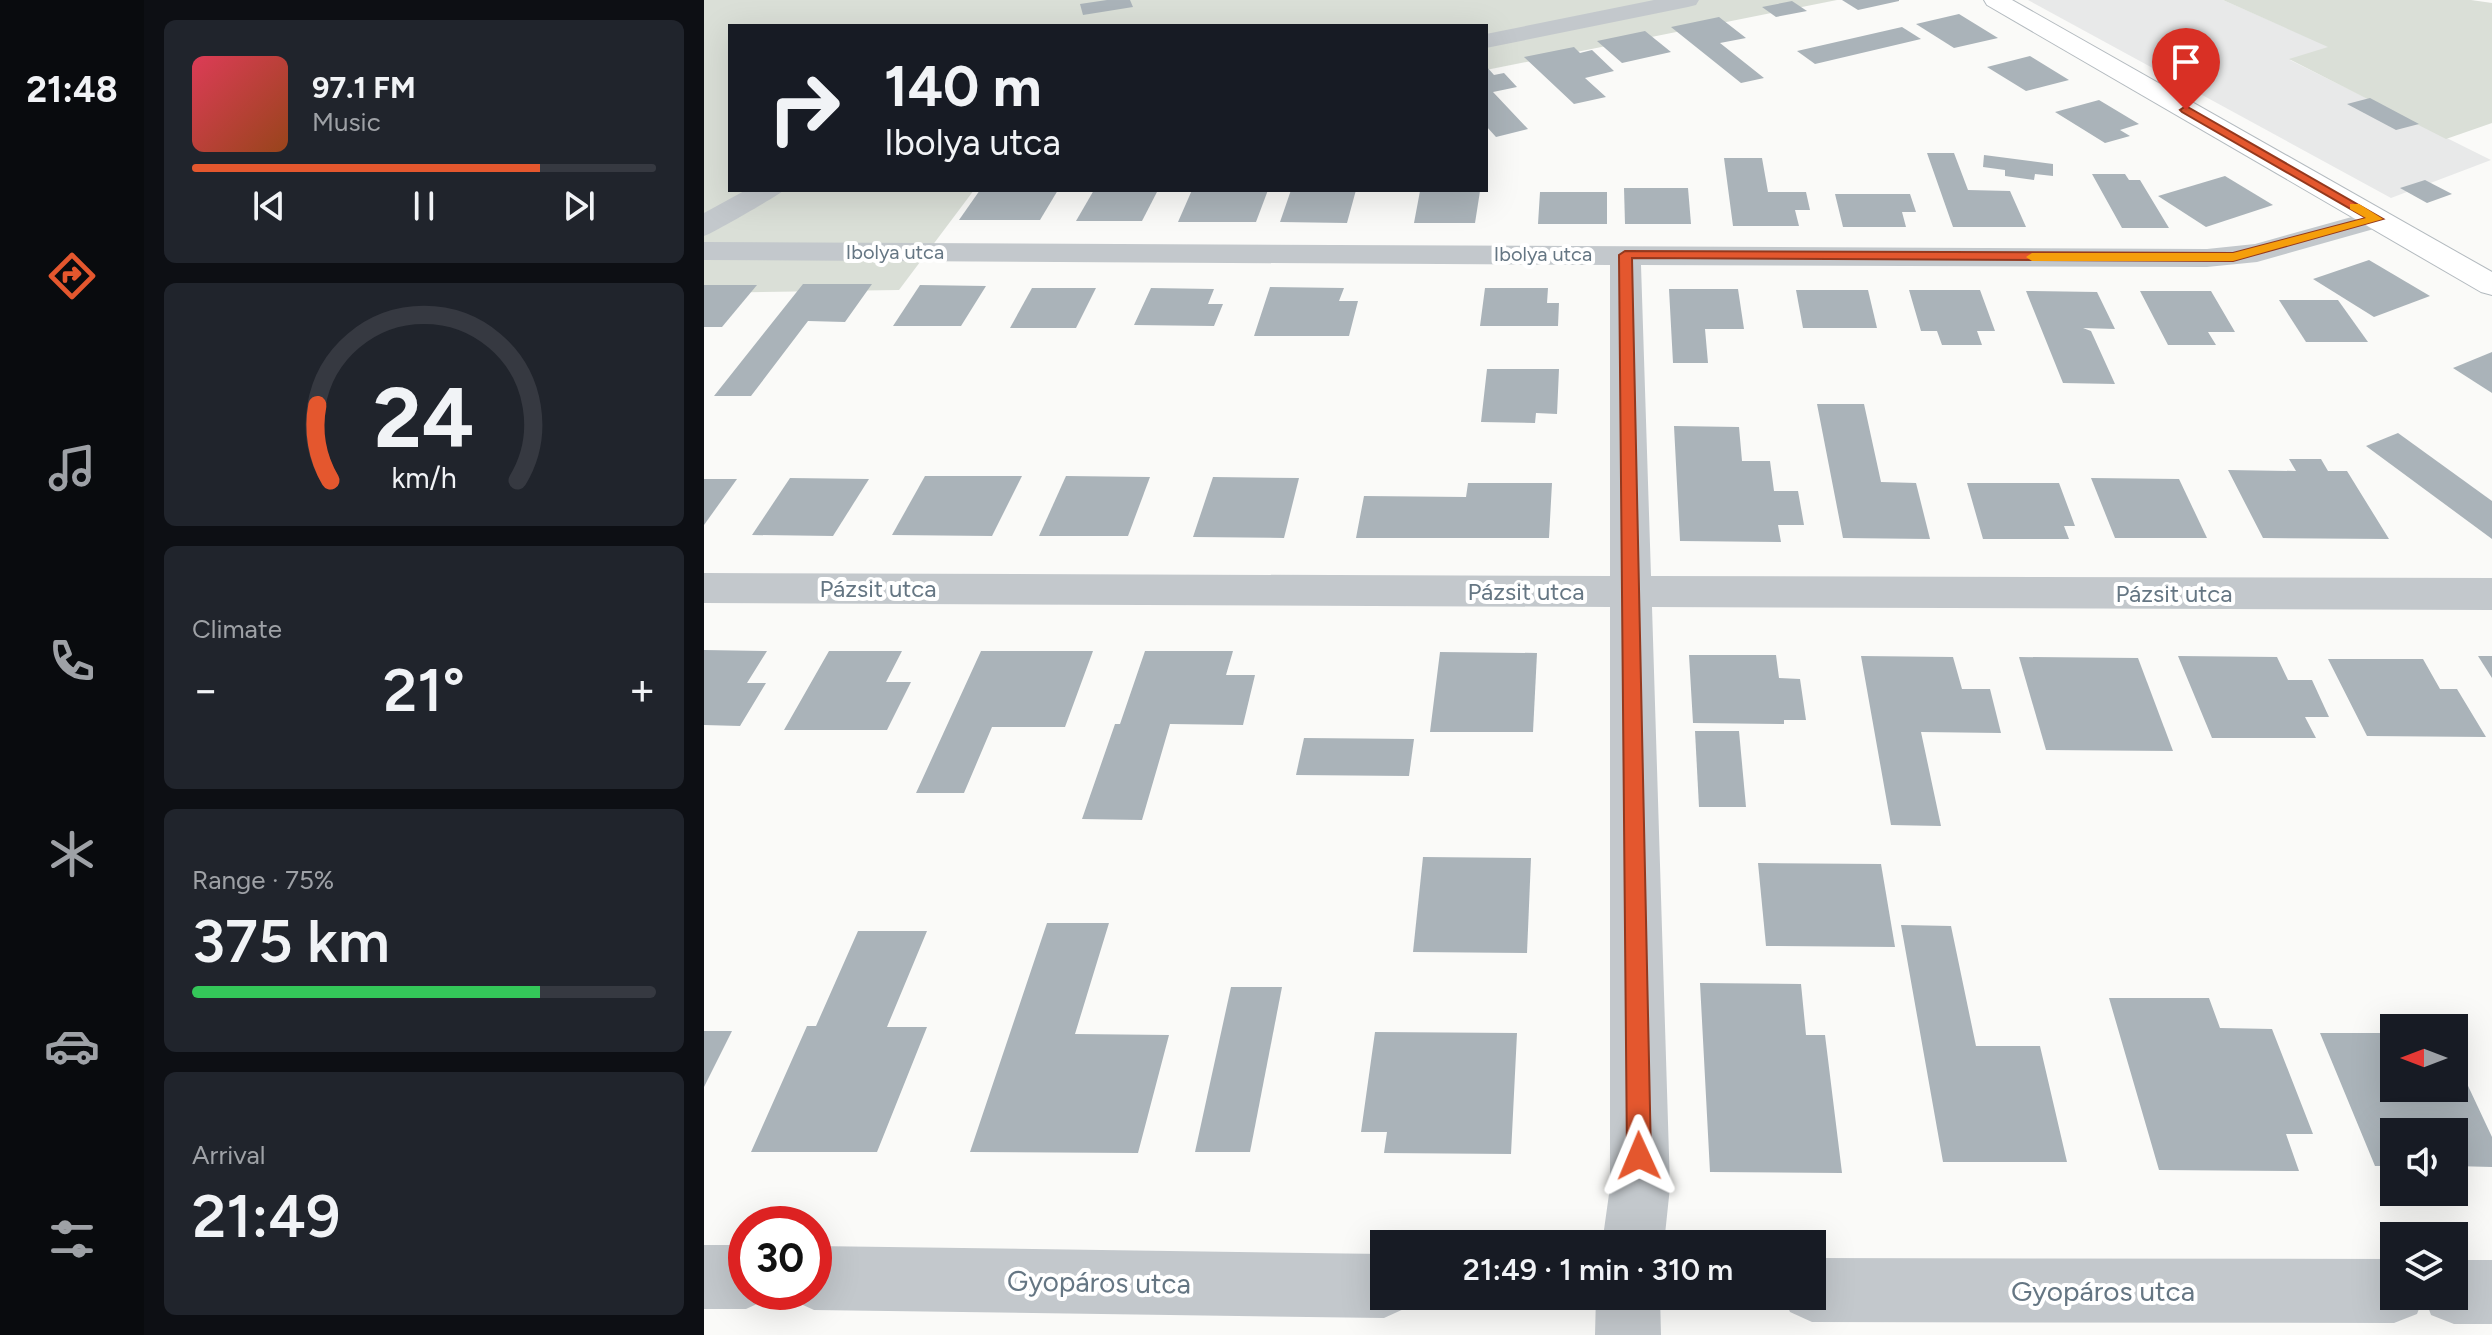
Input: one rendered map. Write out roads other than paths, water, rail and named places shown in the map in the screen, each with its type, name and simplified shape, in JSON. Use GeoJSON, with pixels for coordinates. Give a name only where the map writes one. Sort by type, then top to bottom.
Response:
{"type":"FeatureCollection","features":[{"type":"Feature","properties":{"kind":"street"},"geometry":{"type":"LineString","coordinates":[[1488,41],[1688,0]]}},
{"type":"Feature","properties":{"kind":"street"},"geometry":{"type":"LineString","coordinates":[[1995,0],[2492,285]]}},
{"type":"Feature","properties":{"kind":"street"},"geometry":{"type":"LineString","coordinates":[[704,227],[732,207],[766,192]]}},
{"type":"Feature","properties":{"kind":"street","name":"Ibolya utca"},"geometry":{"type":"LineString","coordinates":[[704,251],[2233,257],[2377,219]]}},
{"type":"Feature","properties":{"kind":"street"},"geometry":{"type":"LineString","coordinates":[[1625,255],[1640,1187],[1635,1230]]}},
{"type":"Feature","properties":{"kind":"street","name":"Pázsit utca"},"geometry":{"type":"LineString","coordinates":[[704,588],[2492,594]]}},
{"type":"Feature","properties":{"kind":"street"},"geometry":{"type":"LineString","coordinates":[[704,1277],[728,1277]]}},
{"type":"Feature","properties":{"kind":"street","name":"Gyopáros utca"},"geometry":{"type":"LineString","coordinates":[[832,1278],[1370,1286]]}},
{"type":"Feature","properties":{"kind":"street","name":"Gyopáros utca"},"geometry":{"type":"LineString","coordinates":[[1826,1290],[2380,1291]]}},
{"type":"Feature","properties":{"kind":"street"},"geometry":{"type":"LineString","coordinates":[[2468,1292],[2492,1292]]}},
{"type":"Feature","properties":{"kind":"street"},"geometry":{"type":"LineString","coordinates":[[1628,1310],[1628,1335]]}}]}
